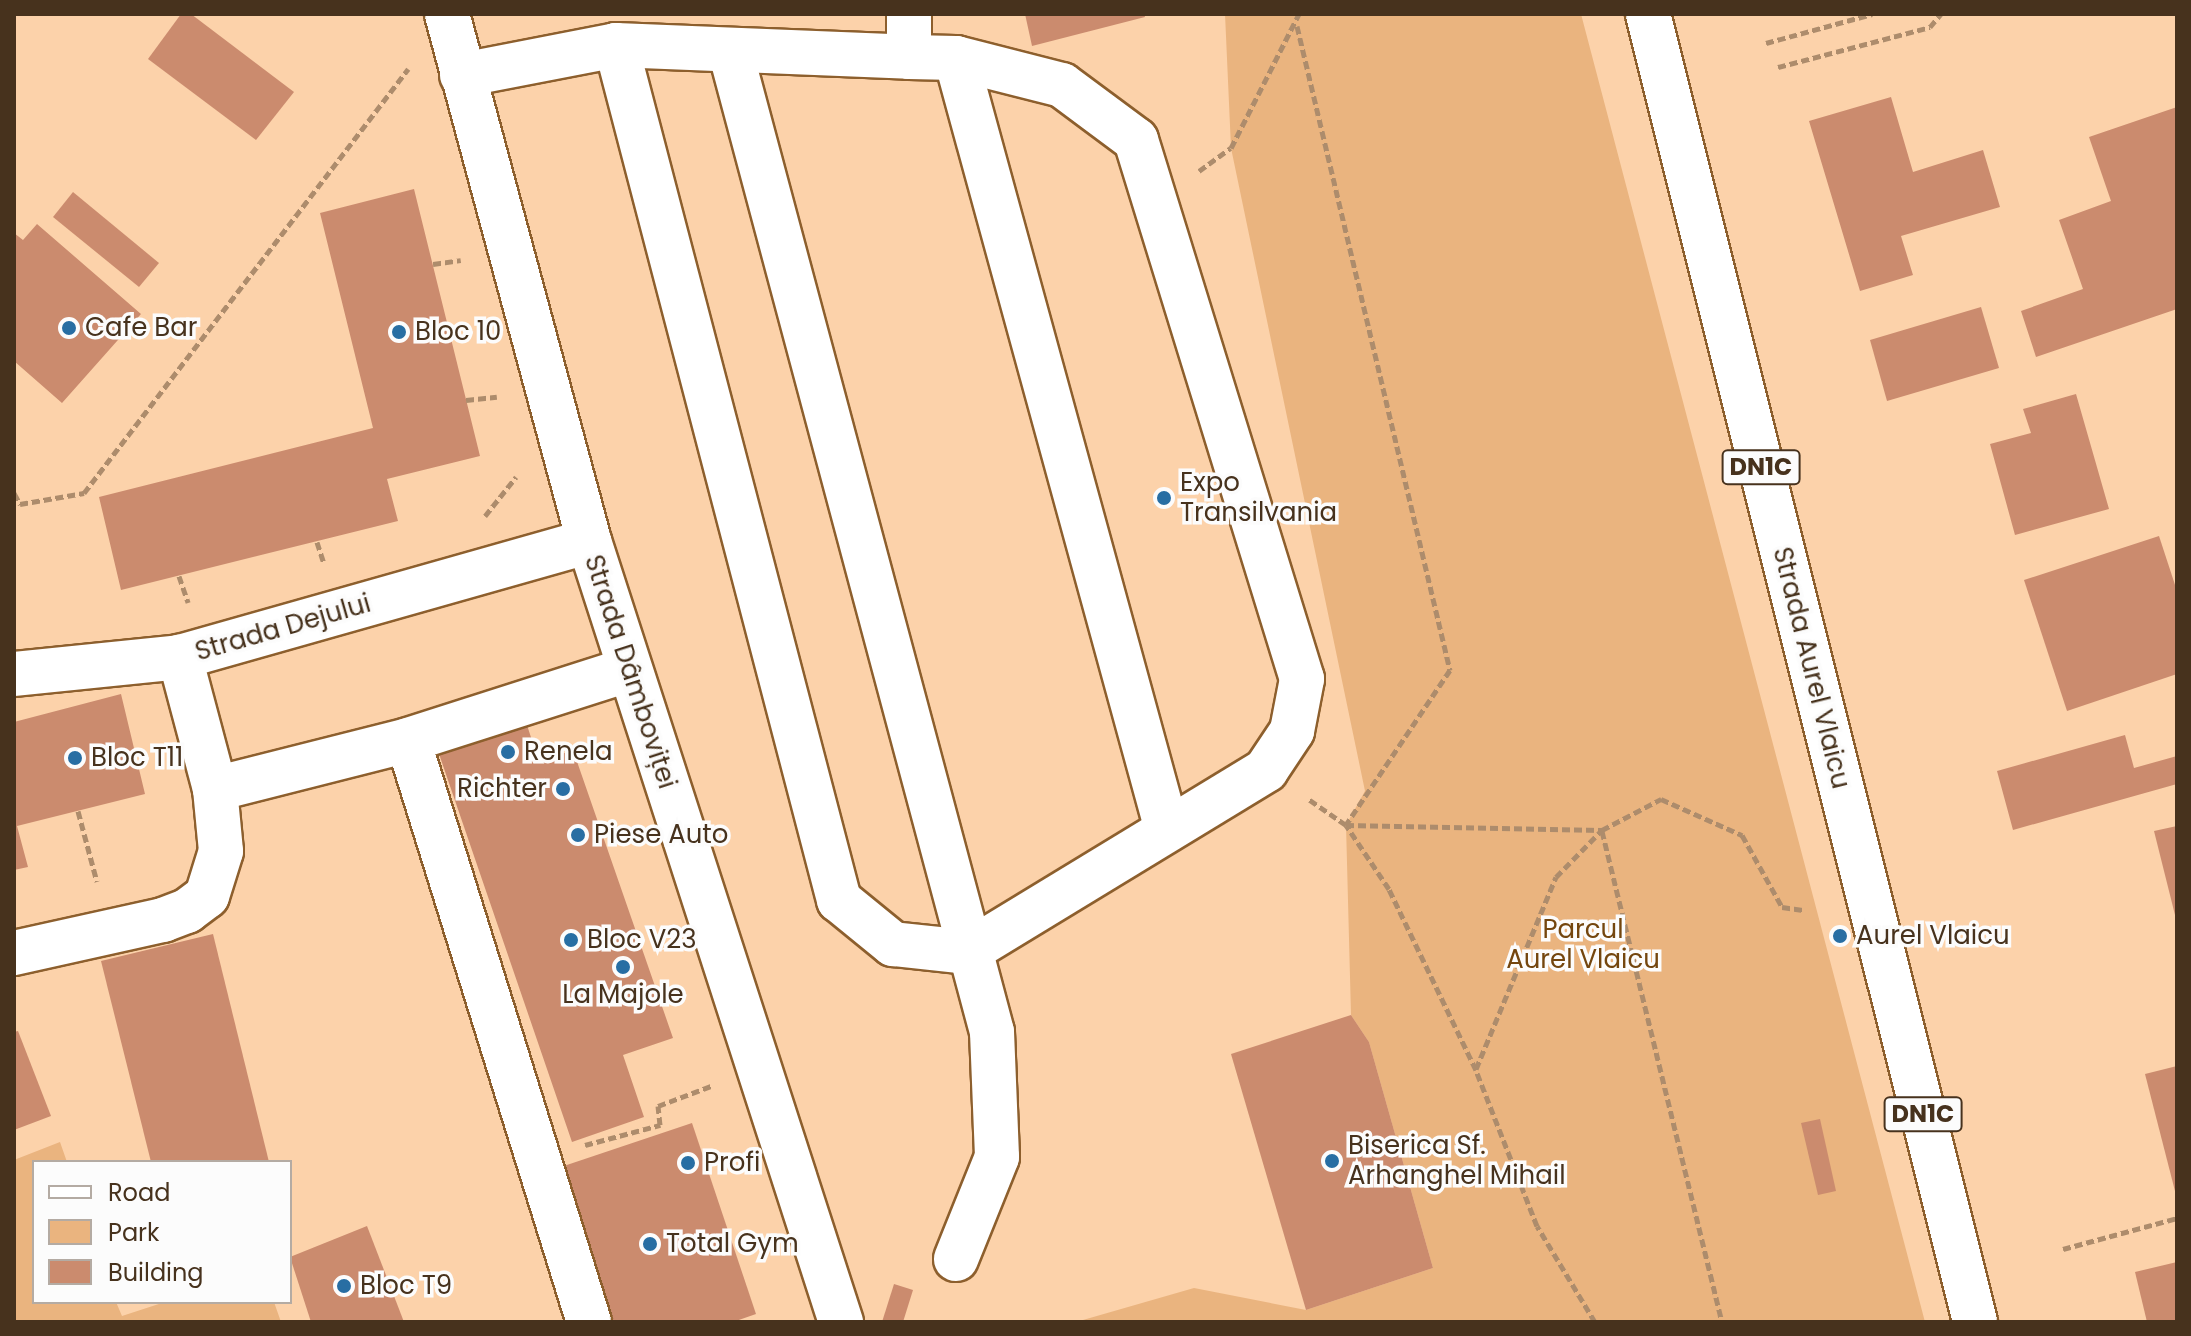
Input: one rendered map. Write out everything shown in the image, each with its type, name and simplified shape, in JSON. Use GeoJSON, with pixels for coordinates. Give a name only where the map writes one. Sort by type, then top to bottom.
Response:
{"type":"FeatureCollection","features":[{"type":"Feature","properties":{"kind":"street","name":"Strada Dâmboviței"},"geometry":{"type":"LineString","coordinates":[[447,14],[589,541],[628,670],[760,1066],[841,1322]]}},
{"type":"Feature","properties":{"kind":"street"},"geometry":{"type":"LineString","coordinates":[[909,14],[909,57]]}},
{"type":"Feature","properties":{"kind":"street","name":"Strada Aurel Vlaicu"},"geometry":{"type":"LineString","coordinates":[[1648,14],[1975,1322]]}},
{"type":"Feature","properties":{"kind":"street"},"geometry":{"type":"LineString","coordinates":[[462,75],[616,45],[956,58],[1062,85],[1136,140],[1161,209],[1302,679],[1292,731],[1266,770],[967,952],[893,944],[839,900],[616,45]]}},
{"type":"Feature","properties":{"kind":"street"},"geometry":{"type":"LineString","coordinates":[[730,50],[967,952],[992,1032],[997,1157],[956,1259]]}},
{"type":"Feature","properties":{"kind":"street"},"geometry":{"type":"LineString","coordinates":[[956,58],[1167,830]]}},
{"type":"Feature","properties":{"kind":"street","name":"Strada Dejului"},"geometry":{"type":"LineString","coordinates":[[14,953],[187,911],[207,896],[221,851],[215,789],[180,657],[589,541]]}},
{"type":"Feature","properties":{"kind":"street"},"geometry":{"type":"LineString","coordinates":[[14,674],[180,657]]}},
{"type":"Feature","properties":{"kind":"street"},"geometry":{"type":"LineString","coordinates":[[215,789],[408,740],[628,670]]}},
{"type":"Feature","properties":{"kind":"street"},"geometry":{"type":"LineString","coordinates":[[408,740],[589,1322]]}},
{"type":"Feature","properties":{"kind":"path"},"geometry":{"type":"LineString","coordinates":[[1161,209],[1196,173],[1231,148],[1297,26],[1299,14]]}},
{"type":"Feature","properties":{"kind":"path"},"geometry":{"type":"LineString","coordinates":[[1766,43],[1872,14]]}},
{"type":"Feature","properties":{"kind":"path"},"geometry":{"type":"LineString","coordinates":[[1778,67],[1930,27],[1941,14]]}},
{"type":"Feature","properties":{"kind":"path"},"geometry":{"type":"LineString","coordinates":[[1297,26],[1450,670],[1346,825]]}},
{"type":"Feature","properties":{"kind":"path"},"geometry":{"type":"LineString","coordinates":[[14,493],[20,504],[84,493],[414,60],[417,74]]}},
{"type":"Feature","properties":{"kind":"path"},"geometry":{"type":"LineString","coordinates":[[461,244],[470,274]]}},
{"type":"Feature","properties":{"kind":"path"},"geometry":{"type":"LineString","coordinates":[[433,264],[466,259]]}},
{"type":"Feature","properties":{"kind":"path"},"geometry":{"type":"LineString","coordinates":[[466,400],[506,397]]}},
{"type":"Feature","properties":{"kind":"path"},"geometry":{"type":"LineString","coordinates":[[479,522],[516,480],[515,466]]}},
{"type":"Feature","properties":{"kind":"path"},"geometry":{"type":"LineString","coordinates":[[317,542],[327,573]]}},
{"type":"Feature","properties":{"kind":"path"},"geometry":{"type":"LineString","coordinates":[[131,660],[156,619],[191,610],[179,576]]}},
{"type":"Feature","properties":{"kind":"path"},"geometry":{"type":"LineString","coordinates":[[1476,1070],[1556,877],[1602,830],[1661,799],[1742,835],[1782,907],[1803,910]]}},
{"type":"Feature","properties":{"kind":"path"},"geometry":{"type":"LineString","coordinates":[[78,811],[110,930]]}},
{"type":"Feature","properties":{"kind":"path"},"geometry":{"type":"LineString","coordinates":[[1346,825],[1602,830]]}},
{"type":"Feature","properties":{"kind":"path"},"geometry":{"type":"LineString","coordinates":[[1346,825],[1389,889],[1476,1070],[1537,1226],[1595,1322]]}},
{"type":"Feature","properties":{"kind":"path"},"geometry":{"type":"LineString","coordinates":[[1602,830],[1722,1322]]}},
{"type":"Feature","properties":{"kind":"path"},"geometry":{"type":"LineString","coordinates":[[538,1158],[660,1125],[658,1106],[760,1066]]}},
{"type":"Feature","properties":{"kind":"path"},"geometry":{"type":"LineString","coordinates":[[2063,1249],[2177,1218]]}},
{"type":"Feature","properties":{"kind":"green space","name":"Parcul Aurel Vlaicu"},"geometry":{"type":"Polygon","coordinates":[[[1225,14],[1581,14],[1925,1322],[1076,1322],[1194,1288],[1306,1310],[1433,1268],[1369,1042],[1351,1015],[1346,825],[1365,791],[1231,148],[1225,14]]]}},
{"type":"Feature","properties":{"kind":"green space"},"geometry":{"type":"Polygon","coordinates":[[[60,1142],[66,1160],[32,1160],[32,1304],[117,1304],[122,1316],[159,1304],[275,1304],[281,1322],[14,1322],[14,1160],[60,1142]]]}},
{"type":"Feature","properties":{"kind":"building"},"geometry":{"type":"Polygon","coordinates":[[[181,14],[191,14],[294,92],[256,140],[148,59],[181,14]]]}},
{"type":"Feature","properties":{"kind":"building"},"geometry":{"type":"Polygon","coordinates":[[[1025,14],[1144,14],[1145,17],[1032,46],[1025,14]]]}},
{"type":"Feature","properties":{"kind":"building"},"geometry":{"type":"Polygon","coordinates":[[[1891,97],[1913,172],[1983,150],[2000,207],[1901,236],[1913,275],[1860,291],[1809,121],[1891,97]]]}},
{"type":"Feature","properties":{"kind":"building"},"geometry":{"type":"Polygon","coordinates":[[[2177,107],[2177,309],[2036,357],[2021,311],[2083,289],[2059,220],[2111,201],[2089,137],[2177,107]]]}},
{"type":"Feature","properties":{"kind":"building","name":"Bloc 10"},"geometry":{"type":"Polygon","coordinates":[[[414,189],[480,456],[387,479],[398,521],[121,590],[99,497],[373,428],[320,213],[414,189]]]}},
{"type":"Feature","properties":{"kind":"building"},"geometry":{"type":"Polygon","coordinates":[[[73,192],[159,263],[139,287],[53,217],[73,192]]]}},
{"type":"Feature","properties":{"kind":"building"},"geometry":{"type":"Polygon","coordinates":[[[37,224],[141,314],[62,403],[14,361],[14,233],[23,240],[37,224]]]}},
{"type":"Feature","properties":{"kind":"building"},"geometry":{"type":"Polygon","coordinates":[[[1981,307],[1999,368],[1887,401],[1870,340],[1981,307]]]}},
{"type":"Feature","properties":{"kind":"building"},"geometry":{"type":"Polygon","coordinates":[[[2076,394],[2109,509],[2015,535],[1990,444],[2031,433],[2023,409],[2076,394]]]}},
{"type":"Feature","properties":{"kind":"building"},"geometry":{"type":"Polygon","coordinates":[[[2159,536],[2177,591],[2177,674],[2067,711],[2024,580],[2159,536]]]}},
{"type":"Feature","properties":{"kind":"building","name":"Bloc T11"},"geometry":{"type":"Polygon","coordinates":[[[121,694],[145,794],[17,826],[28,867],[14,870],[14,722],[121,694]]]}},
{"type":"Feature","properties":{"kind":"building","name":"Bloc V23"},"geometry":{"type":"Polygon","coordinates":[[[526,722],[539,762],[573,750],[673,1038],[623,1055],[644,1117],[572,1142],[438,751],[526,722]]]}},
{"type":"Feature","properties":{"kind":"building"},"geometry":{"type":"Polygon","coordinates":[[[2125,735],[2134,768],[2177,756],[2177,784],[2013,830],[1997,771],[2125,735]]]}},
{"type":"Feature","properties":{"kind":"building"},"geometry":{"type":"Polygon","coordinates":[[[2177,826],[2177,918],[2176,919],[2154,831],[2177,826]]]}},
{"type":"Feature","properties":{"kind":"building"},"geometry":{"type":"Polygon","coordinates":[[[213,934],[269,1160],[151,1160],[101,961],[213,934]]]}},
{"type":"Feature","properties":{"kind":"building","name":"Biserica Sf. Arhanghel Mihail"},"geometry":{"type":"Polygon","coordinates":[[[1351,1015],[1369,1042],[1433,1268],[1306,1310],[1231,1054],[1351,1015]]]}},
{"type":"Feature","properties":{"kind":"building"},"geometry":{"type":"Polygon","coordinates":[[[18,1031],[51,1116],[14,1130],[14,1032],[18,1031]]]}},
{"type":"Feature","properties":{"kind":"building"},"geometry":{"type":"Polygon","coordinates":[[[2177,1066],[2177,1195],[2176,1195],[2145,1074],[2177,1066]]]}},
{"type":"Feature","properties":{"kind":"building"},"geometry":{"type":"Polygon","coordinates":[[[1820,1119],[1836,1191],[1818,1195],[1801,1123],[1820,1119]]]}},
{"type":"Feature","properties":{"kind":"building","name":"Total Gym"},"geometry":{"type":"Polygon","coordinates":[[[692,1123],[756,1314],[733,1322],[594,1322],[543,1173],[692,1123]]]}},
{"type":"Feature","properties":{"kind":"building","name":"Bloc T9"},"geometry":{"type":"Polygon","coordinates":[[[367,1226],[404,1322],[311,1322],[292,1256],[367,1226]]]}},
{"type":"Feature","properties":{"kind":"building"},"geometry":{"type":"Polygon","coordinates":[[[2177,1262],[2177,1322],[2147,1322],[2135,1272],[2177,1262]]]}},
{"type":"Feature","properties":{"kind":"building"},"geometry":{"type":"Polygon","coordinates":[[[894,1284],[913,1290],[903,1322],[882,1322],[894,1284]]]}},
{"type":"Feature","properties":{"kind":"place","name":"Cafe Bar"},"geometry":{"type":"Point","coordinates":[69,328]}},
{"type":"Feature","properties":{"kind":"place","name":"Bloc 10"},"geometry":{"type":"Point","coordinates":[399,332]}},
{"type":"Feature","properties":{"kind":"place","name":"Expo Transilvania"},"geometry":{"type":"Point","coordinates":[1164,498]}},
{"type":"Feature","properties":{"kind":"place","name":"Renela"},"geometry":{"type":"Point","coordinates":[508,752]}},
{"type":"Feature","properties":{"kind":"place","name":"Bloc T11"},"geometry":{"type":"Point","coordinates":[75,758]}},
{"type":"Feature","properties":{"kind":"place","name":"Richter"},"geometry":{"type":"Point","coordinates":[563,789]}},
{"type":"Feature","properties":{"kind":"place","name":"Piese Auto"},"geometry":{"type":"Point","coordinates":[578,835]}},
{"type":"Feature","properties":{"kind":"place","name":"Aurel Vlaicu"},"geometry":{"type":"Point","coordinates":[1840,936]}},
{"type":"Feature","properties":{"kind":"place","name":"Bloc V23"},"geometry":{"type":"Point","coordinates":[571,940]}},
{"type":"Feature","properties":{"kind":"place","name":"La Majole"},"geometry":{"type":"Point","coordinates":[623,967]}},
{"type":"Feature","properties":{"kind":"place","name":"Biserica Sf. Arhanghel Mihail"},"geometry":{"type":"Point","coordinates":[1332,1161]}},
{"type":"Feature","properties":{"kind":"place","name":"Profi"},"geometry":{"type":"Point","coordinates":[688,1163]}},
{"type":"Feature","properties":{"kind":"place","name":"Total Gym"},"geometry":{"type":"Point","coordinates":[650,1244]}},
{"type":"Feature","properties":{"kind":"place","name":"Bloc T9"},"geometry":{"type":"Point","coordinates":[344,1286]}}]}
